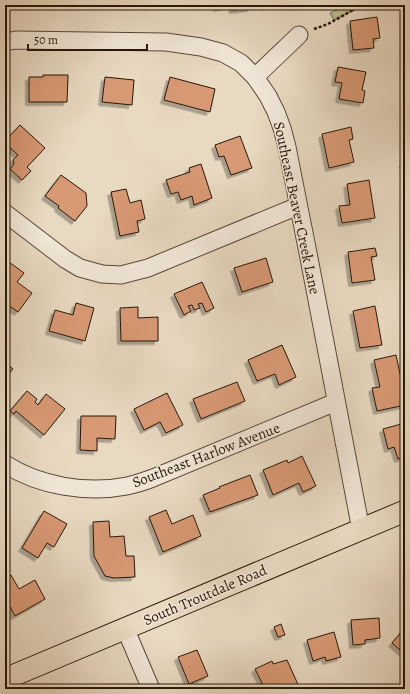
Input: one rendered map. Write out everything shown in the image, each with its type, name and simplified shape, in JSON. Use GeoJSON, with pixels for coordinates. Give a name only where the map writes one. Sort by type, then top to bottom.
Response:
{"type":"FeatureCollection","features":[{"type":"Feature","properties":{"kind":"main road","name":"South Troutdale Road"},"geometry":{"type":"LineString","coordinates":[[5,679],[405,511]]}},
{"type":"Feature","properties":{"kind":"street"},"geometry":{"type":"LineString","coordinates":[[255,77],[298,35]]}},
{"type":"Feature","properties":{"kind":"street","name":"Southeast Beaver Creek Lane"},"geometry":{"type":"LineString","coordinates":[[5,42],[16,40],[166,42],[201,47],[223,53],[241,63],[255,77],[268,96],[276,112],[287,147],[360,530]]}},
{"type":"Feature","properties":{"kind":"street"},"geometry":{"type":"LineString","coordinates":[[5,213],[65,259],[80,268],[102,274],[121,275],[148,268],[298,206]]}},
{"type":"Feature","properties":{"kind":"street","name":"Southeast Harlow Avenue"},"geometry":{"type":"LineString","coordinates":[[7,470],[65,487],[104,488],[127,486],[153,478],[336,402]]}},
{"type":"Feature","properties":{"kind":"street"},"geometry":{"type":"LineString","coordinates":[[126,628],[151,689]]}},
{"type":"Feature","properties":{"kind":"path"},"geometry":{"type":"LineString","coordinates":[[298,35],[328,24],[362,5]]}},
{"type":"Feature","properties":{"kind":"green space"},"geometry":{"type":"Polygon","coordinates":[[[348,5],[365,5],[334,20],[330,13],[348,5]]]}},
{"type":"Feature","properties":{"kind":"green space"},"geometry":{"type":"Polygon","coordinates":[[[405,138],[405,192],[400,167],[405,138]]]}},
{"type":"Feature","properties":{"kind":"building"},"geometry":{"type":"Polygon","coordinates":[[[217,5],[232,5],[217,8],[217,5]]]}},
{"type":"Feature","properties":{"kind":"building"},"geometry":{"type":"Polygon","coordinates":[[[232,5],[251,5],[251,8],[233,10],[232,5]]]}},
{"type":"Feature","properties":{"kind":"building"},"geometry":{"type":"Polygon","coordinates":[[[377,17],[380,38],[373,39],[374,48],[353,50],[350,21],[377,17]]]}},
{"type":"Feature","properties":{"kind":"building"},"geometry":{"type":"Polygon","coordinates":[[[338,67],[366,72],[362,90],[365,91],[363,103],[339,99],[342,83],[335,82],[338,67]]]}},
{"type":"Feature","properties":{"kind":"building"},"geometry":{"type":"Polygon","coordinates":[[[43,75],[68,75],[67,102],[29,102],[29,77],[43,77],[43,75]]]}},
{"type":"Feature","properties":{"kind":"building"},"geometry":{"type":"Polygon","coordinates":[[[105,77],[134,80],[132,105],[102,102],[105,77]]]}},
{"type":"Feature","properties":{"kind":"building"},"geometry":{"type":"Polygon","coordinates":[[[170,77],[215,89],[210,112],[164,100],[170,77]]]}},
{"type":"Feature","properties":{"kind":"building"},"geometry":{"type":"Polygon","coordinates":[[[20,125],[45,148],[27,167],[31,171],[22,180],[10,169],[14,164],[13,160],[18,155],[5,143],[5,141],[20,125]]]}},
{"type":"Feature","properties":{"kind":"building"},"geometry":{"type":"Polygon","coordinates":[[[351,127],[353,139],[349,140],[354,162],[329,168],[322,134],[351,127]]]}},
{"type":"Feature","properties":{"kind":"building"},"geometry":{"type":"Polygon","coordinates":[[[240,136],[252,168],[231,175],[224,156],[219,157],[215,145],[240,136]]]}},
{"type":"Feature","properties":{"kind":"building"},"geometry":{"type":"Polygon","coordinates":[[[201,164],[212,198],[194,205],[192,196],[181,200],[178,192],[171,194],[166,180],[190,172],[189,168],[201,164]]]}},
{"type":"Feature","properties":{"kind":"building"},"geometry":{"type":"Polygon","coordinates":[[[61,175],[86,193],[87,206],[75,221],[58,208],[59,206],[45,196],[61,175]]]}},
{"type":"Feature","properties":{"kind":"building"},"geometry":{"type":"Polygon","coordinates":[[[369,180],[375,218],[342,223],[339,206],[350,205],[347,184],[369,180]]]}},
{"type":"Feature","properties":{"kind":"building"},"geometry":{"type":"Polygon","coordinates":[[[126,189],[130,203],[141,200],[145,219],[137,221],[139,232],[120,236],[111,192],[126,189]]]}},
{"type":"Feature","properties":{"kind":"building"},"geometry":{"type":"Polygon","coordinates":[[[375,248],[377,256],[371,257],[375,280],[352,283],[348,252],[375,248]]]}},
{"type":"Feature","properties":{"kind":"building"},"geometry":{"type":"Polygon","coordinates":[[[266,258],[273,282],[242,292],[234,268],[266,258]]]}},
{"type":"Feature","properties":{"kind":"building"},"geometry":{"type":"Polygon","coordinates":[[[9,262],[24,273],[17,282],[32,293],[18,312],[5,303],[5,267],[9,262]]]}},
{"type":"Feature","properties":{"kind":"building"},"geometry":{"type":"Polygon","coordinates":[[[202,282],[214,308],[206,312],[202,303],[198,304],[200,308],[194,310],[192,305],[188,306],[191,311],[184,315],[174,294],[202,282]]]}},
{"type":"Feature","properties":{"kind":"building"},"geometry":{"type":"Polygon","coordinates":[[[76,303],[94,308],[85,341],[49,331],[55,310],[73,315],[76,303]]]}},
{"type":"Feature","properties":{"kind":"building"},"geometry":{"type":"Polygon","coordinates":[[[375,306],[382,345],[360,348],[353,311],[375,306]]]}},
{"type":"Feature","properties":{"kind":"building"},"geometry":{"type":"Polygon","coordinates":[[[138,307],[138,318],[158,317],[158,341],[121,341],[120,308],[138,307]]]}},
{"type":"Feature","properties":{"kind":"building"},"geometry":{"type":"Polygon","coordinates":[[[282,345],[296,377],[279,385],[275,374],[257,381],[248,360],[282,345]]]}},
{"type":"Feature","properties":{"kind":"building"},"geometry":{"type":"Polygon","coordinates":[[[396,355],[405,397],[405,405],[377,411],[372,388],[380,387],[374,360],[396,355]]]}},
{"type":"Feature","properties":{"kind":"building"},"geometry":{"type":"Polygon","coordinates":[[[5,362],[13,369],[5,378],[5,362]]]}},
{"type":"Feature","properties":{"kind":"building"},"geometry":{"type":"Polygon","coordinates":[[[237,382],[245,401],[201,419],[193,399],[237,382]]]}},
{"type":"Feature","properties":{"kind":"building"},"geometry":{"type":"Polygon","coordinates":[[[27,391],[37,399],[35,402],[38,405],[46,394],[65,409],[44,435],[16,411],[14,414],[10,411],[27,391]]]}},
{"type":"Feature","properties":{"kind":"building"},"geometry":{"type":"Polygon","coordinates":[[[167,393],[183,425],[166,433],[160,422],[144,430],[134,409],[167,393]]]}},
{"type":"Feature","properties":{"kind":"building"},"geometry":{"type":"Polygon","coordinates":[[[81,416],[116,416],[115,439],[97,438],[97,451],[80,450],[81,416]]]}},
{"type":"Feature","properties":{"kind":"building"},"geometry":{"type":"Polygon","coordinates":[[[405,423],[405,457],[398,459],[394,447],[388,449],[383,429],[405,423]]]}},
{"type":"Feature","properties":{"kind":"building"},"geometry":{"type":"Polygon","coordinates":[[[302,456],[316,486],[303,492],[299,483],[273,495],[263,470],[287,460],[288,463],[302,456]]]}},
{"type":"Feature","properties":{"kind":"building"},"geometry":{"type":"Polygon","coordinates":[[[250,475],[258,495],[210,512],[203,495],[250,475]]]}},
{"type":"Feature","properties":{"kind":"building"},"geometry":{"type":"Polygon","coordinates":[[[166,510],[172,524],[193,515],[201,536],[163,552],[149,517],[166,510]]]}},
{"type":"Feature","properties":{"kind":"building"},"geometry":{"type":"Polygon","coordinates":[[[44,511],[67,524],[54,547],[47,543],[38,558],[22,548],[44,511]]]}},
{"type":"Feature","properties":{"kind":"building"},"geometry":{"type":"Polygon","coordinates":[[[109,521],[110,537],[124,536],[126,556],[134,556],[135,577],[114,578],[105,576],[94,556],[93,522],[109,521]]]}},
{"type":"Feature","properties":{"kind":"building"},"geometry":{"type":"Polygon","coordinates":[[[11,575],[19,589],[35,580],[45,599],[15,616],[5,598],[5,578],[11,575]]]}},
{"type":"Feature","properties":{"kind":"building"},"geometry":{"type":"Polygon","coordinates":[[[379,618],[380,638],[365,640],[365,644],[353,645],[351,620],[379,618]]]}},
{"type":"Feature","properties":{"kind":"building"},"geometry":{"type":"Polygon","coordinates":[[[281,624],[285,635],[278,637],[274,627],[281,624]]]}},
{"type":"Feature","properties":{"kind":"building"},"geometry":{"type":"Polygon","coordinates":[[[405,628],[405,654],[392,643],[405,628]]]}},
{"type":"Feature","properties":{"kind":"building"},"geometry":{"type":"Polygon","coordinates":[[[334,632],[341,657],[326,661],[325,657],[313,661],[307,640],[334,632]]]}},
{"type":"Feature","properties":{"kind":"building"},"geometry":{"type":"Polygon","coordinates":[[[197,650],[208,676],[189,684],[178,657],[197,650]]]}},
{"type":"Feature","properties":{"kind":"building"},"geometry":{"type":"Polygon","coordinates":[[[287,660],[300,689],[265,689],[255,669],[272,661],[273,664],[287,660]]]}}]}
